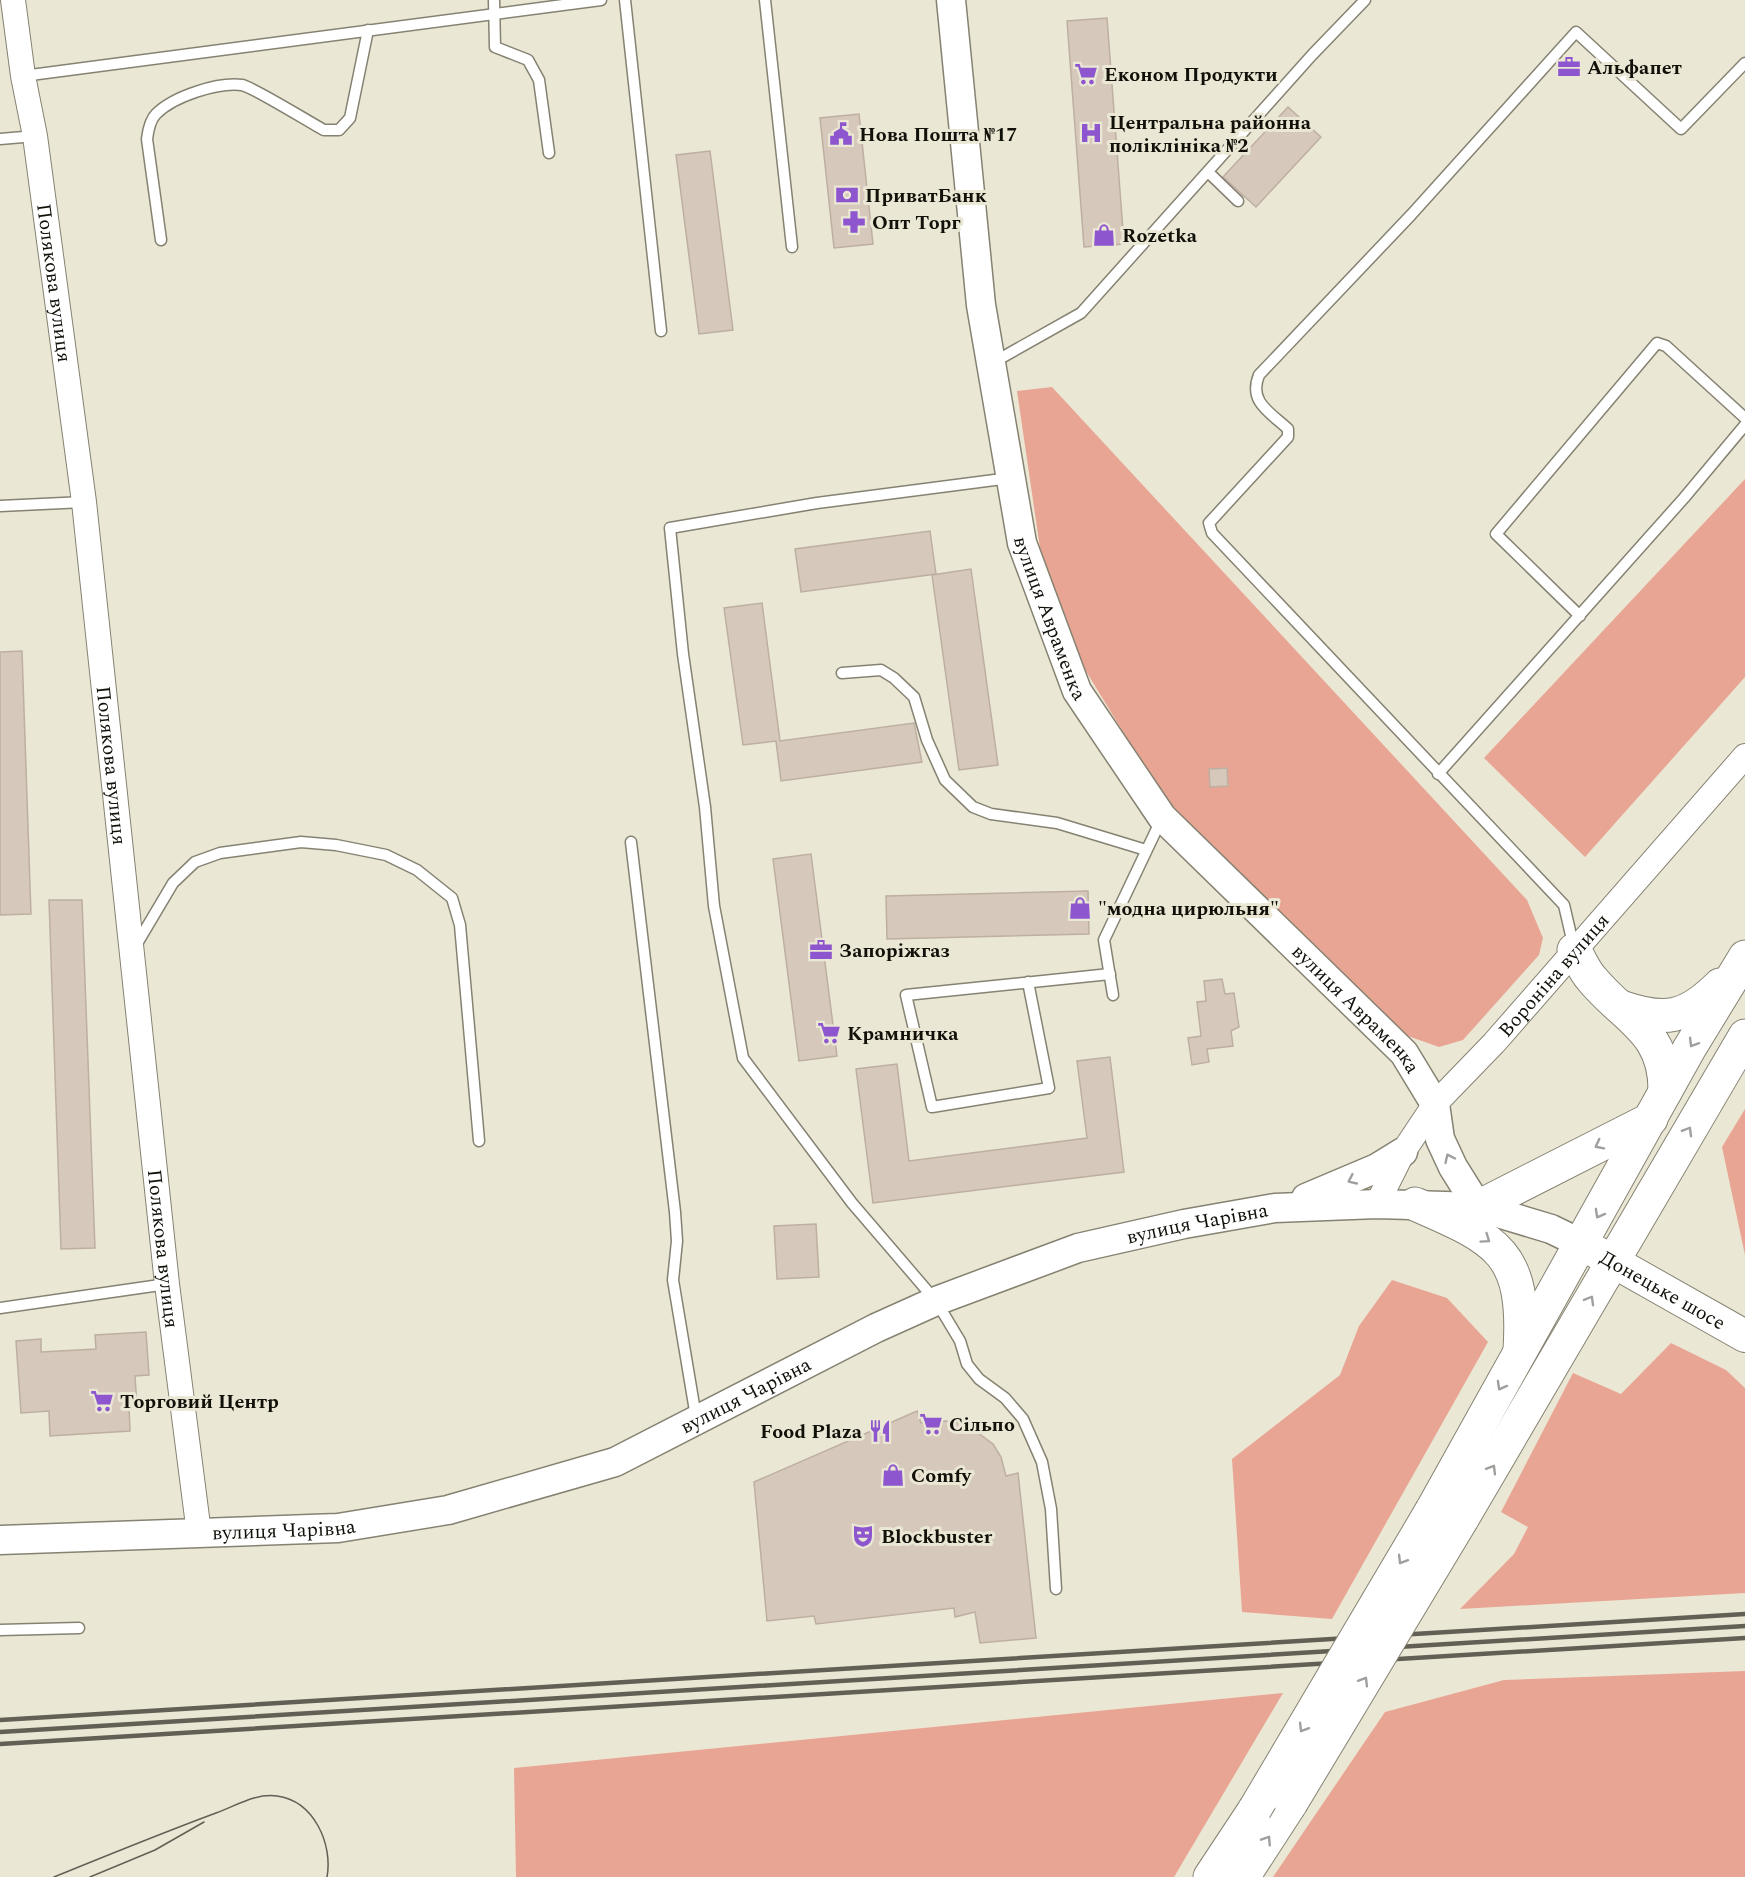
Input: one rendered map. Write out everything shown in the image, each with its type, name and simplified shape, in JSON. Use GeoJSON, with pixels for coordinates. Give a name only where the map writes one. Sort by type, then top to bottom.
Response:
{"type":"FeatureCollection","features":[{"type":"Feature","properties":{"kind":"highway"},"geometry":{"type":"LineString","coordinates":[[1478,1207],[1658,1106],[1665,1074],[1661,1055],[1650,1035],[1590,977],[1574,950]]}},
{"type":"Feature","properties":{"kind":"highway"},"geometry":{"type":"LineString","coordinates":[[1619,1007],[1649,1017],[1682,1013],[1706,999],[1743,961]]}},
{"type":"Feature","properties":{"kind":"highway"},"geometry":{"type":"LineString","coordinates":[[1243,1877],[1291,1803],[1447,1515],[1520,1353],[1658,1106],[1743,961]]}},
{"type":"Feature","properties":{"kind":"highway"},"geometry":{"type":"LineString","coordinates":[[1210,1877],[1612,1262],[1745,1036]]}},
{"type":"Feature","properties":{"kind":"highway"},"geometry":{"type":"LineString","coordinates":[[1415,1204],[1459,1223],[1492,1242],[1515,1275],[1522,1311],[1520,1353]]}},
{"type":"Feature","properties":{"kind":"main road","name":"вулиця Авраменка"},"geometry":{"type":"LineString","coordinates":[[951,0],[981,305],[1022,543],[1077,691],[1162,817],[1404,1053],[1435,1104]]}},
{"type":"Feature","properties":{"kind":"main road"},"geometry":{"type":"LineString","coordinates":[[1435,1104],[1440,1139],[1453,1167],[1478,1207]]}},
{"type":"Feature","properties":{"kind":"main road"},"geometry":{"type":"LineString","coordinates":[[1275,1208],[1338,1186],[1403,1152]]}},
{"type":"Feature","properties":{"kind":"main road","name":"вулиця Чарівна"},"geometry":{"type":"LineString","coordinates":[[0,1540],[338,1528],[448,1510],[615,1462],[876,1328],[936,1301],[1078,1248],[1184,1224],[1275,1208],[1377,1204],[1478,1207],[1551,1229],[1582,1244]]}},
{"type":"Feature","properties":{"kind":"main road","name":"Донецьке шосе"},"geometry":{"type":"LineString","coordinates":[[1582,1244],[1745,1336]]}},
{"type":"Feature","properties":{"kind":"street","name":"Полякова вулиця"},"geometry":{"type":"LineString","coordinates":[[13,0],[23,76],[35,136],[84,502],[167,1284],[199,1533]]}},
{"type":"Feature","properties":{"kind":"street","name":"Вороніна вулиця"},"geometry":{"type":"LineString","coordinates":[[1377,1204],[1403,1152],[1435,1104],[1494,1043],[1745,756]]}},
{"type":"Feature","properties":{"kind":"lane"},"geometry":{"type":"LineString","coordinates":[[494,0],[495,47],[528,60],[539,80],[549,153]]}},
{"type":"Feature","properties":{"kind":"lane"},"geometry":{"type":"LineString","coordinates":[[23,76],[601,0]]}},
{"type":"Feature","properties":{"kind":"lane"},"geometry":{"type":"LineString","coordinates":[[625,0],[661,331]]}},
{"type":"Feature","properties":{"kind":"lane"},"geometry":{"type":"LineString","coordinates":[[765,0],[792,247]]}},
{"type":"Feature","properties":{"kind":"lane"},"geometry":{"type":"LineString","coordinates":[[991,364],[1081,313],[1312,55],[1365,0]]}},
{"type":"Feature","properties":{"kind":"lane"},"geometry":{"type":"LineString","coordinates":[[161,240],[147,140],[148,128],[155,114],[208,87],[244,85],[324,130],[339,130],[350,118],[368,30]]}},
{"type":"Feature","properties":{"kind":"lane"},"geometry":{"type":"LineString","coordinates":[[1574,950],[1564,905],[1212,533],[1209,523],[1288,436],[1288,429],[1258,402],[1254,388],[1259,375],[1411,215],[1576,32],[1681,129],[1745,63]]}},
{"type":"Feature","properties":{"kind":"lane"},"geometry":{"type":"LineString","coordinates":[[0,139],[35,136]]}},
{"type":"Feature","properties":{"kind":"lane"},"geometry":{"type":"LineString","coordinates":[[1208,172],[1238,201]]}},
{"type":"Feature","properties":{"kind":"lane"},"geometry":{"type":"LineString","coordinates":[[1580,616],[1496,534],[1657,344],[1666,346],[1745,418]]}},
{"type":"Feature","properties":{"kind":"lane"},"geometry":{"type":"LineString","coordinates":[[1438,774],[1580,616],[1745,425]]}},
{"type":"Feature","properties":{"kind":"lane"},"geometry":{"type":"LineString","coordinates":[[1011,478],[817,503],[670,528],[683,654],[705,807],[714,906],[743,1058],[852,1203],[936,1301],[960,1341],[967,1364],[979,1379],[1014,1407],[1023,1419],[1042,1462],[1051,1509],[1056,1589]]}},
{"type":"Feature","properties":{"kind":"lane"},"geometry":{"type":"LineString","coordinates":[[0,506],[84,502]]}},
{"type":"Feature","properties":{"kind":"lane"},"geometry":{"type":"LineString","coordinates":[[842,674],[881,670],[894,678],[914,697],[927,740],[945,780],[973,807],[991,814],[1057,823],[1146,850]]}},
{"type":"Feature","properties":{"kind":"lane"},"geometry":{"type":"LineString","coordinates":[[1113,995],[1104,940],[1162,817]]}},
{"type":"Feature","properties":{"kind":"lane"},"geometry":{"type":"LineString","coordinates":[[132,953],[173,883],[195,862],[220,853],[301,842],[336,845],[386,855],[417,870],[452,898],[460,925],[479,1142]]}},
{"type":"Feature","properties":{"kind":"lane"},"geometry":{"type":"LineString","coordinates":[[631,842],[675,1212],[677,1240],[673,1280],[696,1420]]}},
{"type":"Feature","properties":{"kind":"lane"},"geometry":{"type":"LineString","coordinates":[[1028,982],[1049,1088],[932,1107],[906,995],[1028,982],[1110,974]]}},
{"type":"Feature","properties":{"kind":"lane"},"geometry":{"type":"LineString","coordinates":[[0,1308],[167,1284]]}},
{"type":"Feature","properties":{"kind":"lane"},"geometry":{"type":"LineString","coordinates":[[0,1630],[79,1628]]}},
{"type":"Feature","properties":{"kind":"shaded area"},"geometry":{"type":"Polygon","coordinates":[[[1052,387],[1527,900],[1543,938],[1539,955],[1463,1040],[1439,1047],[1405,1035],[1167,804],[1081,663],[1040,548],[1017,391],[1052,387]]]}},
{"type":"Feature","properties":{"kind":"shaded area"},"geometry":{"type":"Polygon","coordinates":[[[1745,479],[1745,677],[1585,857],[1484,758],[1745,479]]]}},
{"type":"Feature","properties":{"kind":"shaded area"},"geometry":{"type":"Polygon","coordinates":[[[1745,1109],[1745,1255],[1722,1147],[1745,1109]]]}},
{"type":"Feature","properties":{"kind":"shaded area"},"geometry":{"type":"Polygon","coordinates":[[[1392,1280],[1447,1298],[1488,1342],[1332,1619],[1242,1612],[1232,1459],[1340,1375],[1359,1326],[1392,1280]]]}},
{"type":"Feature","properties":{"kind":"shaded area"},"geometry":{"type":"Polygon","coordinates":[[[1671,1343],[1726,1370],[1745,1388],[1745,1593],[1460,1609],[1514,1554],[1528,1527],[1501,1512],[1573,1373],[1621,1394],[1671,1343]]]}},
{"type":"Feature","properties":{"kind":"shaded area"},"geometry":{"type":"Polygon","coordinates":[[[1745,1671],[1745,1877],[1273,1877],[1385,1712],[1504,1680],[1745,1671]]]}},
{"type":"Feature","properties":{"kind":"shaded area"},"geometry":{"type":"Polygon","coordinates":[[[1283,1693],[1174,1877],[516,1877],[514,1768],[1283,1693]]]}},
{"type":"Feature","properties":{"kind":"building"},"geometry":{"type":"Polygon","coordinates":[[[1107,18],[1124,244],[1084,247],[1067,21],[1107,18]]]}},
{"type":"Feature","properties":{"kind":"building"},"geometry":{"type":"Polygon","coordinates":[[[1288,107],[1321,137],[1256,207],[1223,177],[1288,107]]]}},
{"type":"Feature","properties":{"kind":"building"},"geometry":{"type":"Polygon","coordinates":[[[859,114],[873,244],[834,248],[820,118],[859,114]]]}},
{"type":"Feature","properties":{"kind":"building"},"geometry":{"type":"Polygon","coordinates":[[[710,151],[733,330],[699,334],[676,155],[710,151]]]}},
{"type":"Feature","properties":{"kind":"building"},"geometry":{"type":"Polygon","coordinates":[[[930,531],[936,574],[801,592],[795,549],[930,531]]]}},
{"type":"Feature","properties":{"kind":"building"},"geometry":{"type":"Polygon","coordinates":[[[971,569],[998,765],[959,770],[932,575],[971,569]]]}},
{"type":"Feature","properties":{"kind":"building"},"geometry":{"type":"Polygon","coordinates":[[[762,603],[780,741],[914,723],[922,762],[781,781],[776,741],[743,745],[724,608],[762,603]]]}},
{"type":"Feature","properties":{"kind":"building"},"geometry":{"type":"Polygon","coordinates":[[[22,651],[31,914],[0,915],[0,652],[22,651]]]}},
{"type":"Feature","properties":{"kind":"building"},"geometry":{"type":"Polygon","coordinates":[[[1227,768],[1228,786],[1210,787],[1209,769],[1227,768]]]}},
{"type":"Feature","properties":{"kind":"building"},"geometry":{"type":"Polygon","coordinates":[[[811,854],[837,1056],[799,1061],[773,859],[811,854]]]}},
{"type":"Feature","properties":{"kind":"building"},"geometry":{"type":"Polygon","coordinates":[[[1088,891],[1089,934],[887,939],[886,896],[1088,891]]]}},
{"type":"Feature","properties":{"kind":"building"},"geometry":{"type":"Polygon","coordinates":[[[49,900],[82,900],[95,1248],[61,1249],[49,900]]]}},
{"type":"Feature","properties":{"kind":"building"},"geometry":{"type":"Polygon","coordinates":[[[1222,979],[1225,994],[1234,993],[1239,1027],[1231,1031],[1233,1046],[1207,1049],[1209,1062],[1192,1065],[1188,1038],[1201,1036],[1197,1002],[1206,1001],[1204,981],[1222,979]]]}},
{"type":"Feature","properties":{"kind":"building"},"geometry":{"type":"Polygon","coordinates":[[[1110,1057],[1124,1172],[873,1203],[856,1069],[897,1064],[909,1161],[1087,1138],[1077,1061],[1110,1057]]]}},
{"type":"Feature","properties":{"kind":"building"},"geometry":{"type":"Polygon","coordinates":[[[816,1224],[819,1277],[777,1279],[774,1226],[816,1224]]]}},
{"type":"Feature","properties":{"kind":"building"},"geometry":{"type":"Polygon","coordinates":[[[146,1332],[149,1375],[135,1376],[137,1406],[129,1407],[130,1431],[50,1436],[49,1411],[21,1413],[16,1341],[41,1339],[41,1352],[96,1349],[95,1335],[146,1332]]]}},
{"type":"Feature","properties":{"kind":"building"},"geometry":{"type":"Polygon","coordinates":[[[917,1411],[921,1423],[946,1421],[966,1424],[993,1444],[1001,1457],[1006,1476],[1018,1473],[1036,1638],[980,1643],[975,1612],[955,1617],[954,1608],[816,1624],[814,1616],[767,1621],[754,1482],[917,1411]]]}},
{"type":"Feature","properties":{"kind":"tram line"},"geometry":{"type":"LineString","coordinates":[[54,1877],[261,1796],[277,1796],[290,1800],[311,1815],[324,1838],[327,1851],[327,1877]]}},
{"type":"Feature","properties":{"kind":"tram line"},"geometry":{"type":"LineString","coordinates":[[90,1877],[155,1850],[204,1822]]}},
{"type":"Feature","properties":{"kind":"railway"},"geometry":{"type":"LineString","coordinates":[[0,1720],[1745,1614]]}},
{"type":"Feature","properties":{"kind":"railway"},"geometry":{"type":"LineString","coordinates":[[0,1732],[1745,1626]]}},
{"type":"Feature","properties":{"kind":"railway"},"geometry":{"type":"LineString","coordinates":[[0,1744],[1745,1638]]}},
{"type":"Feature","properties":{"kind":"place","name":"Альфапет"},"geometry":{"type":"Point","coordinates":[1569,67]}},
{"type":"Feature","properties":{"kind":"place","name":"Економ Продукти"},"geometry":{"type":"Point","coordinates":[1086,74]}},
{"type":"Feature","properties":{"kind":"place","name":"Центральна районна поліклініка №2"},"geometry":{"type":"Point","coordinates":[1091,133]}},
{"type":"Feature","properties":{"kind":"place","name":"Нова Пошта №17"},"geometry":{"type":"Point","coordinates":[841,134]}},
{"type":"Feature","properties":{"kind":"place","name":"ПриватБанк"},"geometry":{"type":"Point","coordinates":[847,195]}},
{"type":"Feature","properties":{"kind":"place","name":"Опт Торг"},"geometry":{"type":"Point","coordinates":[854,222]}},
{"type":"Feature","properties":{"kind":"place","name":"Rozetka"},"geometry":{"type":"Point","coordinates":[1104,235]}},
{"type":"Feature","properties":{"kind":"place","name":"\"модна цирюльня\""},"geometry":{"type":"Point","coordinates":[1080,908]}},
{"type":"Feature","properties":{"kind":"place","name":"Запоріжгаз"},"geometry":{"type":"Point","coordinates":[821,950]}},
{"type":"Feature","properties":{"kind":"place","name":"Крамничка"},"geometry":{"type":"Point","coordinates":[829,1033]}},
{"type":"Feature","properties":{"kind":"place","name":"Торговий Центр"},"geometry":{"type":"Point","coordinates":[102,1401]}},
{"type":"Feature","properties":{"kind":"place","name":"Сільпо"},"geometry":{"type":"Point","coordinates":[931,1424]}},
{"type":"Feature","properties":{"kind":"place","name":"Food Plaza"},"geometry":{"type":"Point","coordinates":[880,1431]}},
{"type":"Feature","properties":{"kind":"place","name":"Comfy"},"geometry":{"type":"Point","coordinates":[893,1475]}},
{"type":"Feature","properties":{"kind":"place","name":"Blockbuster"},"geometry":{"type":"Point","coordinates":[863,1536]}}]}
